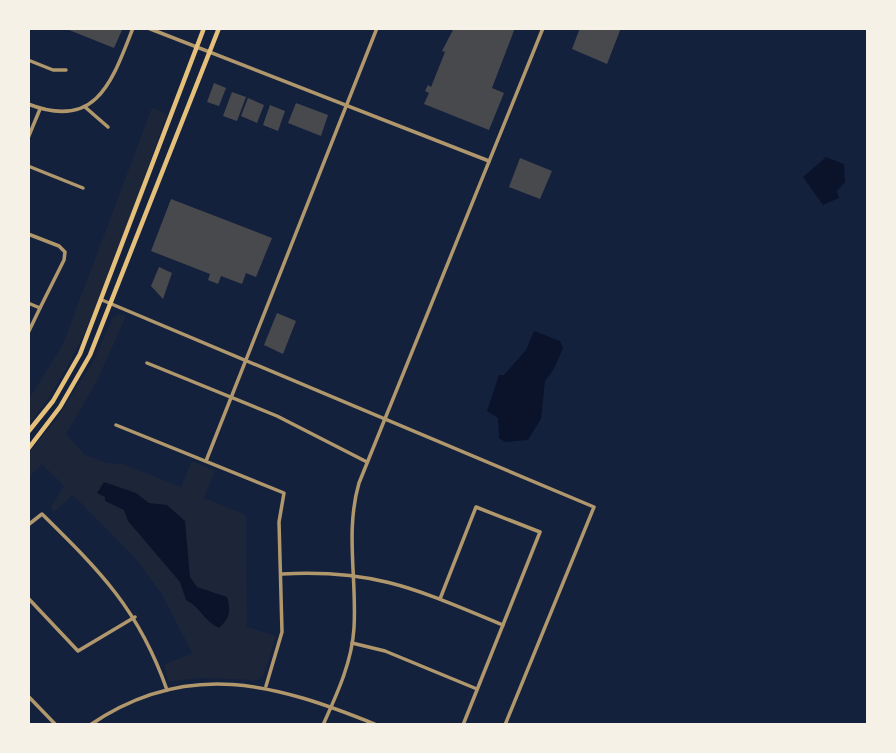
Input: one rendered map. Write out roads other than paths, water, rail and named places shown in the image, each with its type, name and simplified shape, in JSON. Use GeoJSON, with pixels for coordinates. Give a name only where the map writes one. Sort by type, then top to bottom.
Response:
{"type":"FeatureCollection","features":[{"type":"Feature","properties":{"kind":"main road"},"geometry":{"type":"LineString","coordinates":[[28,432],[68,377],[102,299],[204,28]]}},
{"type":"Feature","properties":{"kind":"main road"},"geometry":{"type":"LineString","coordinates":[[28,449],[83,371],[113,304],[219,28]]}},
{"type":"Feature","properties":{"kind":"street"},"geometry":{"type":"LineString","coordinates":[[28,104],[69,112],[85,107],[107,89],[133,28]]}},
{"type":"Feature","properties":{"kind":"street"},"geometry":{"type":"LineString","coordinates":[[148,28],[489,161]]}},
{"type":"Feature","properties":{"kind":"street"},"geometry":{"type":"LineString","coordinates":[[206,461],[377,28]]}},
{"type":"Feature","properties":{"kind":"street"},"geometry":{"type":"LineString","coordinates":[[323,725],[352,643],[352,511],[367,462],[543,28]]}},
{"type":"Feature","properties":{"kind":"street"},"geometry":{"type":"LineString","coordinates":[[28,60],[53,70],[66,70]]}},
{"type":"Feature","properties":{"kind":"street"},"geometry":{"type":"LineString","coordinates":[[85,107],[108,127]]}},
{"type":"Feature","properties":{"kind":"street"},"geometry":{"type":"LineString","coordinates":[[28,138],[40,108]]}},
{"type":"Feature","properties":{"kind":"street"},"geometry":{"type":"LineString","coordinates":[[28,166],[83,188]]}},
{"type":"Feature","properties":{"kind":"street"},"geometry":{"type":"LineString","coordinates":[[28,234],[59,246],[65,252],[64,260],[28,333]]}},
{"type":"Feature","properties":{"kind":"street"},"geometry":{"type":"LineString","coordinates":[[102,299],[594,507],[505,725]]}},
{"type":"Feature","properties":{"kind":"street"},"geometry":{"type":"LineString","coordinates":[[28,303],[40,308]]}},
{"type":"Feature","properties":{"kind":"street"},"geometry":{"type":"LineString","coordinates":[[147,363],[297,425],[367,462]]}},
{"type":"Feature","properties":{"kind":"street"},"geometry":{"type":"LineString","coordinates":[[116,425],[284,493],[279,522],[282,632],[266,686]]}},
{"type":"Feature","properties":{"kind":"street"},"geometry":{"type":"LineString","coordinates":[[440,599],[476,507],[540,532],[463,725]]}},
{"type":"Feature","properties":{"kind":"street"},"geometry":{"type":"LineString","coordinates":[[28,525],[42,513],[118,593],[135,617],[167,690]]}},
{"type":"Feature","properties":{"kind":"street"},"geometry":{"type":"LineString","coordinates":[[282,574],[353,574],[390,581],[503,625]]}},
{"type":"Feature","properties":{"kind":"street"},"geometry":{"type":"LineString","coordinates":[[28,598],[78,652],[135,617]]}},
{"type":"Feature","properties":{"kind":"street"},"geometry":{"type":"LineString","coordinates":[[352,643],[385,651],[477,689]]}},
{"type":"Feature","properties":{"kind":"street"},"geometry":{"type":"LineString","coordinates":[[90,725],[122,706],[167,690],[216,684],[266,686],[331,706],[377,725]]}},
{"type":"Feature","properties":{"kind":"street"},"geometry":{"type":"LineString","coordinates":[[28,696],[56,725]]}}]}
